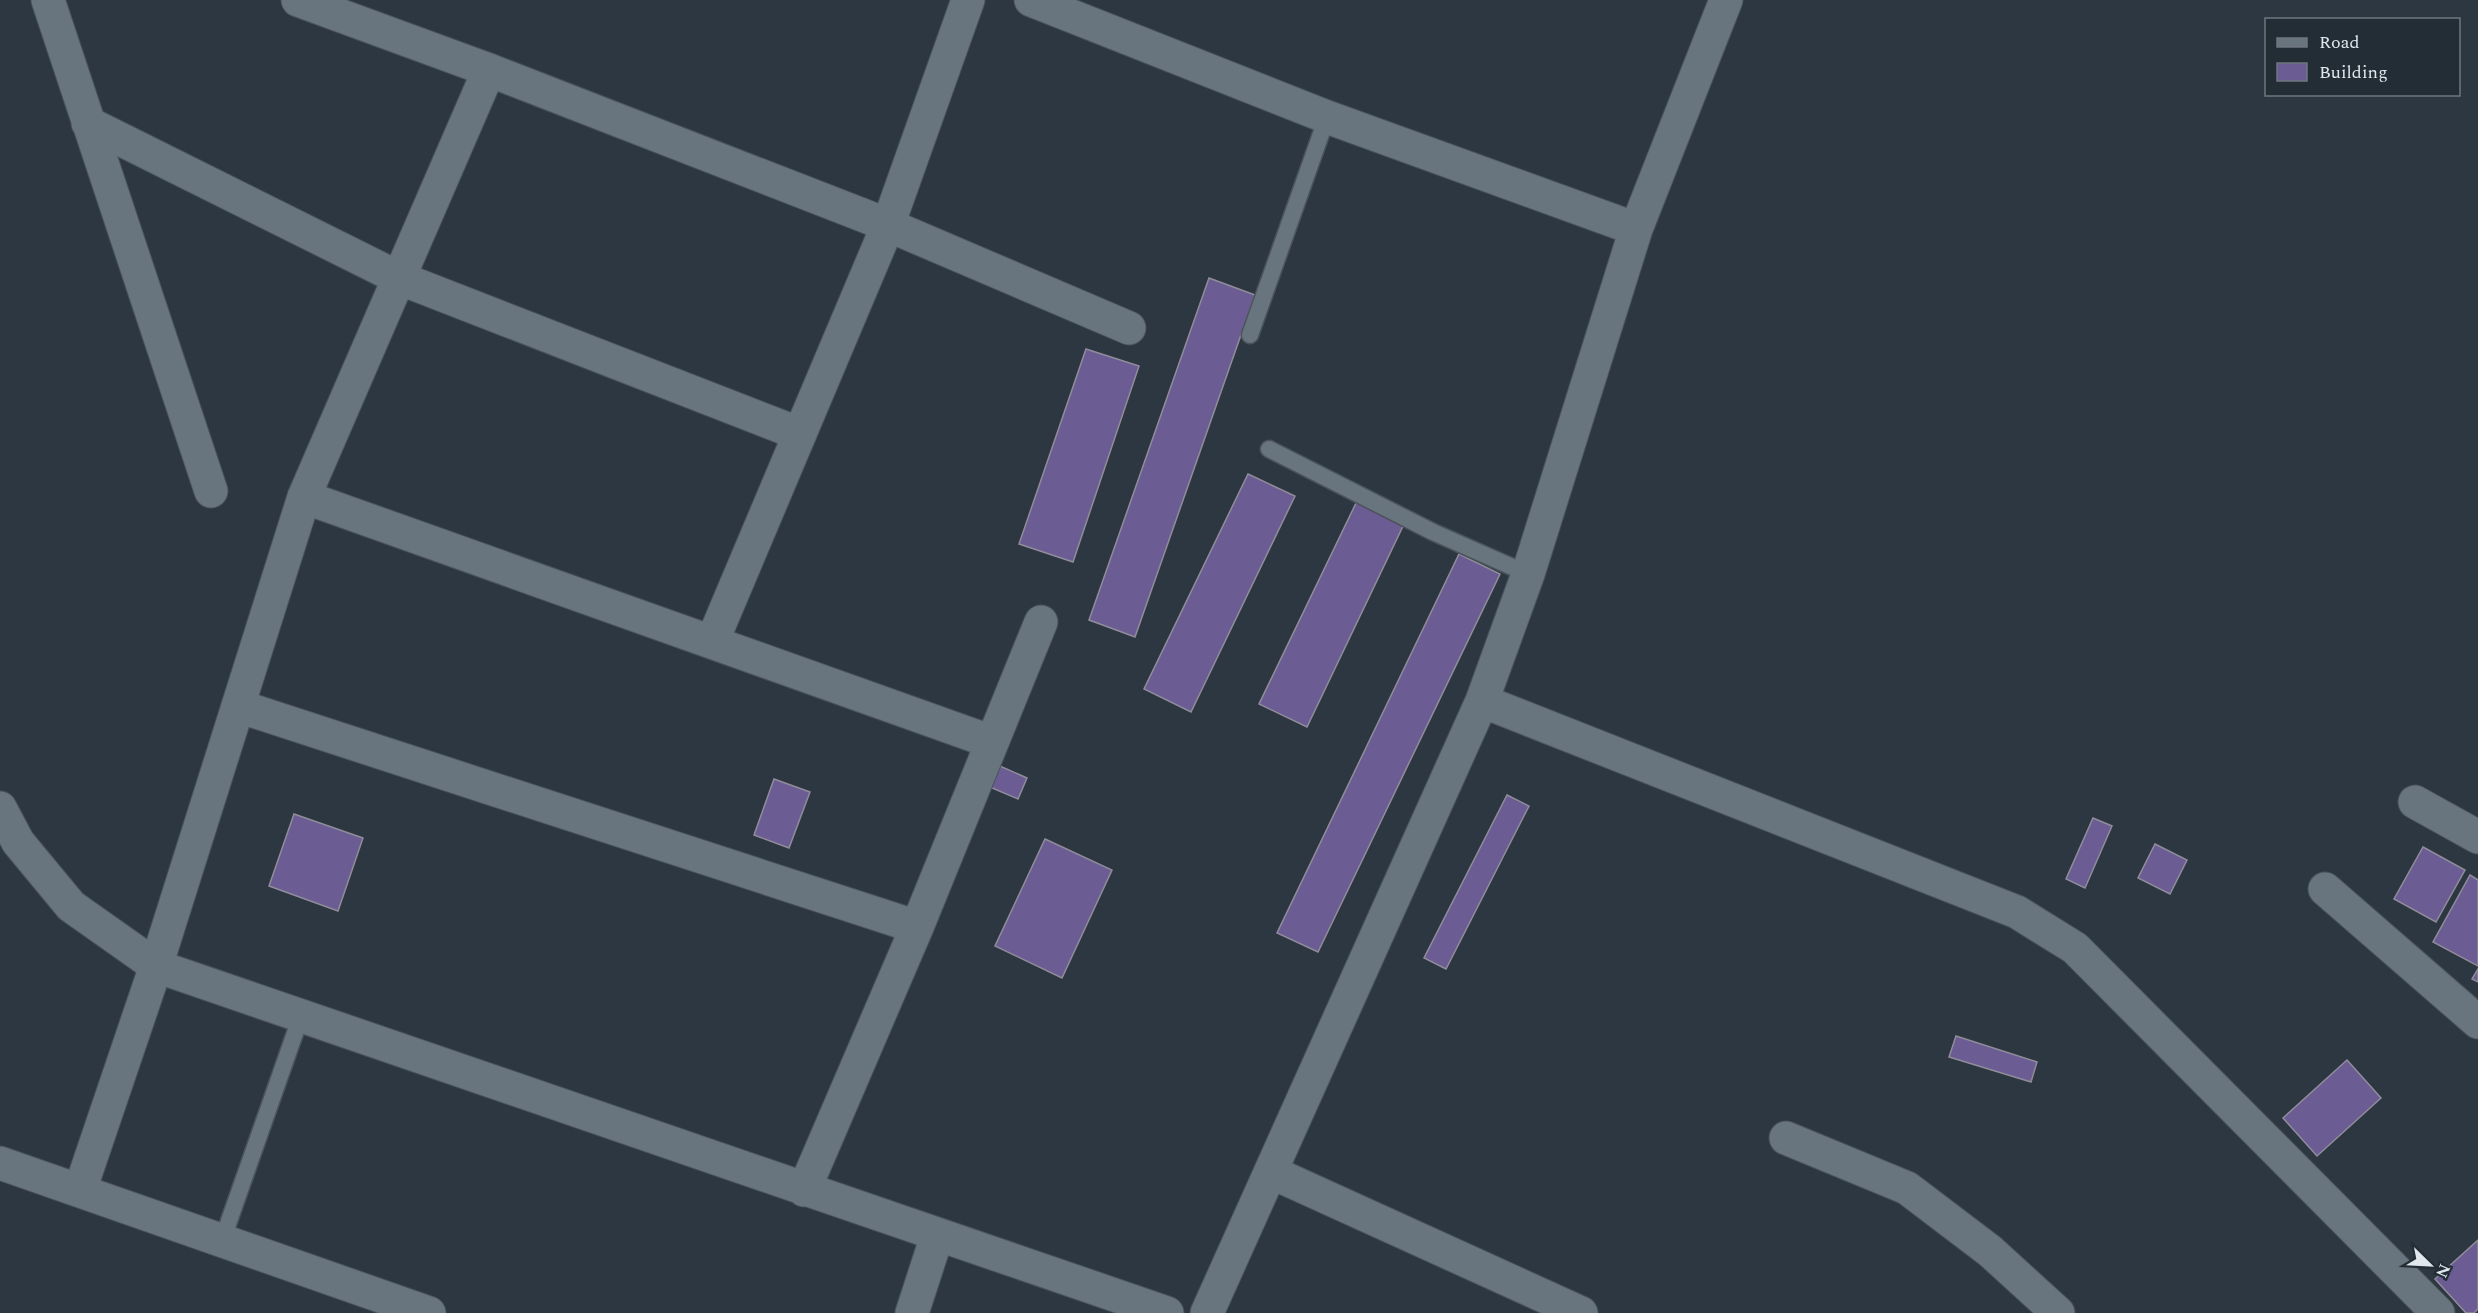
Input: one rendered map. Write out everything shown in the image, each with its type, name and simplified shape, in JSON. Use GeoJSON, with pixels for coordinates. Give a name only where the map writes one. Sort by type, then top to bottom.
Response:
{"type":"FeatureCollection","features":[{"type":"Feature","properties":{"kind":"street"},"geometry":{"type":"LineString","coordinates":[[48,0],[211,491]]}},
{"type":"Feature","properties":{"kind":"street"},"geometry":{"type":"LineString","coordinates":[[298,0],[489,70],[888,225],[1129,328]]}},
{"type":"Feature","properties":{"kind":"street"},"geometry":{"type":"LineString","coordinates":[[712,642],[888,225],[968,0]]}},
{"type":"Feature","properties":{"kind":"street"},"geometry":{"type":"LineString","coordinates":[[1031,0],[1327,117],[1636,229]]}},
{"type":"Feature","properties":{"kind":"street"},"geometry":{"type":"LineString","coordinates":[[1207,1313],[1482,701],[1528,574],[1636,229],[1726,0]]}},
{"type":"Feature","properties":{"kind":"street"},"geometry":{"type":"LineString","coordinates":[[80,1191],[156,966],[304,497],[489,70]]}},
{"type":"Feature","properties":{"kind":"street"},"geometry":{"type":"LineString","coordinates":[[88,123],[399,278],[800,434]]}},
{"type":"Feature","properties":{"kind":"street"},"geometry":{"type":"LineString","coordinates":[[304,497],[992,742]]}},
{"type":"Feature","properties":{"kind":"street"},"geometry":{"type":"LineString","coordinates":[[804,1190],[917,927],[1041,622]]}},
{"type":"Feature","properties":{"kind":"street"},"geometry":{"type":"LineString","coordinates":[[1482,701],[2017,912],[2075,948],[2438,1313]]}},
{"type":"Feature","properties":{"kind":"street"},"geometry":{"type":"LineString","coordinates":[[238,706],[917,927]]}},
{"type":"Feature","properties":{"kind":"street"},"geometry":{"type":"LineString","coordinates":[[2415,802],[2478,837]]}},
{"type":"Feature","properties":{"kind":"street"},"geometry":{"type":"LineString","coordinates":[[0,808],[18,842],[71,906],[156,966],[937,1236],[1167,1313]]}},
{"type":"Feature","properties":{"kind":"street"},"geometry":{"type":"LineString","coordinates":[[2325,889],[2478,1022]]}},
{"type":"Feature","properties":{"kind":"street"},"geometry":{"type":"LineString","coordinates":[[1786,1138],[1907,1188],[1990,1251],[2058,1313]]}},
{"type":"Feature","properties":{"kind":"street"},"geometry":{"type":"LineString","coordinates":[[0,1162],[429,1313]]}},
{"type":"Feature","properties":{"kind":"street"},"geometry":{"type":"LineString","coordinates":[[1271,1172],[1581,1313]]}},
{"type":"Feature","properties":{"kind":"street"},"geometry":{"type":"LineString","coordinates":[[912,1313],[937,1236]]}},
{"type":"Feature","properties":{"kind":"lane"},"geometry":{"type":"LineString","coordinates":[[1250,335],[1327,117]]}},
{"type":"Feature","properties":{"kind":"lane"},"geometry":{"type":"LineString","coordinates":[[1269,448],[1433,532],[1528,574]]}},
{"type":"Feature","properties":{"kind":"lane"},"geometry":{"type":"LineString","coordinates":[[222,1240],[301,1016]]}},
{"type":"Feature","properties":{"kind":"building"},"geometry":{"type":"Polygon","coordinates":[[[1209,278],[1255,295],[1135,637],[1089,620],[1209,278]]]}},
{"type":"Feature","properties":{"kind":"building"},"geometry":{"type":"Polygon","coordinates":[[[1086,349],[1139,366],[1073,562],[1019,544],[1086,349]]]}},
{"type":"Feature","properties":{"kind":"building"},"geometry":{"type":"Polygon","coordinates":[[[1248,474],[1295,496],[1191,712],[1144,689],[1248,474]]]}},
{"type":"Feature","properties":{"kind":"building"},"geometry":{"type":"Polygon","coordinates":[[[1357,501],[1404,524],[1307,727],[1259,704],[1357,501]]]}},
{"type":"Feature","properties":{"kind":"building"},"geometry":{"type":"Polygon","coordinates":[[[1459,554],[1500,574],[1318,952],[1277,933],[1459,554]]]}},
{"type":"Feature","properties":{"kind":"building"},"geometry":{"type":"Polygon","coordinates":[[[993,763],[1027,778],[1018,799],[983,784],[993,763]]]}},
{"type":"Feature","properties":{"kind":"building"},"geometry":{"type":"Polygon","coordinates":[[[774,779],[810,792],[789,848],[754,835],[774,779]]]}},
{"type":"Feature","properties":{"kind":"building"},"geometry":{"type":"Polygon","coordinates":[[[1507,795],[1529,806],[1446,969],[1424,958],[1507,795]]]}},
{"type":"Feature","properties":{"kind":"building"},"geometry":{"type":"Polygon","coordinates":[[[294,814],[363,838],[338,911],[269,886],[294,814]]]}},
{"type":"Feature","properties":{"kind":"building"},"geometry":{"type":"Polygon","coordinates":[[[2093,818],[2112,826],[2085,888],[2066,879],[2093,818]]]}},
{"type":"Feature","properties":{"kind":"building"},"geometry":{"type":"Polygon","coordinates":[[[1045,839],[1112,870],[1062,978],[995,946],[1045,839]]]}},
{"type":"Feature","properties":{"kind":"building"},"geometry":{"type":"Polygon","coordinates":[[[2155,844],[2187,860],[2170,894],[2138,878],[2155,844]]]}},
{"type":"Feature","properties":{"kind":"building"},"geometry":{"type":"Polygon","coordinates":[[[2423,847],[2465,870],[2436,922],[2394,899],[2423,847]]]}},
{"type":"Feature","properties":{"kind":"building"},"geometry":{"type":"Polygon","coordinates":[[[2470,875],[2478,880],[2478,966],[2433,942],[2470,875]]]}},
{"type":"Feature","properties":{"kind":"building"},"geometry":{"type":"Polygon","coordinates":[[[2478,969],[2478,982],[2472,979],[2478,969]]]}},
{"type":"Feature","properties":{"kind":"building"},"geometry":{"type":"Polygon","coordinates":[[[1956,1036],[2037,1062],[2031,1082],[1949,1057],[1956,1036]]]}},
{"type":"Feature","properties":{"kind":"building"},"geometry":{"type":"Polygon","coordinates":[[[2347,1060],[2381,1098],[2317,1156],[2283,1118],[2347,1060]]]}},
{"type":"Feature","properties":{"kind":"building"},"geometry":{"type":"Polygon","coordinates":[[[2478,1240],[2478,1309],[2474,1313],[2466,1313],[2435,1279],[2478,1240]]]}}]}
